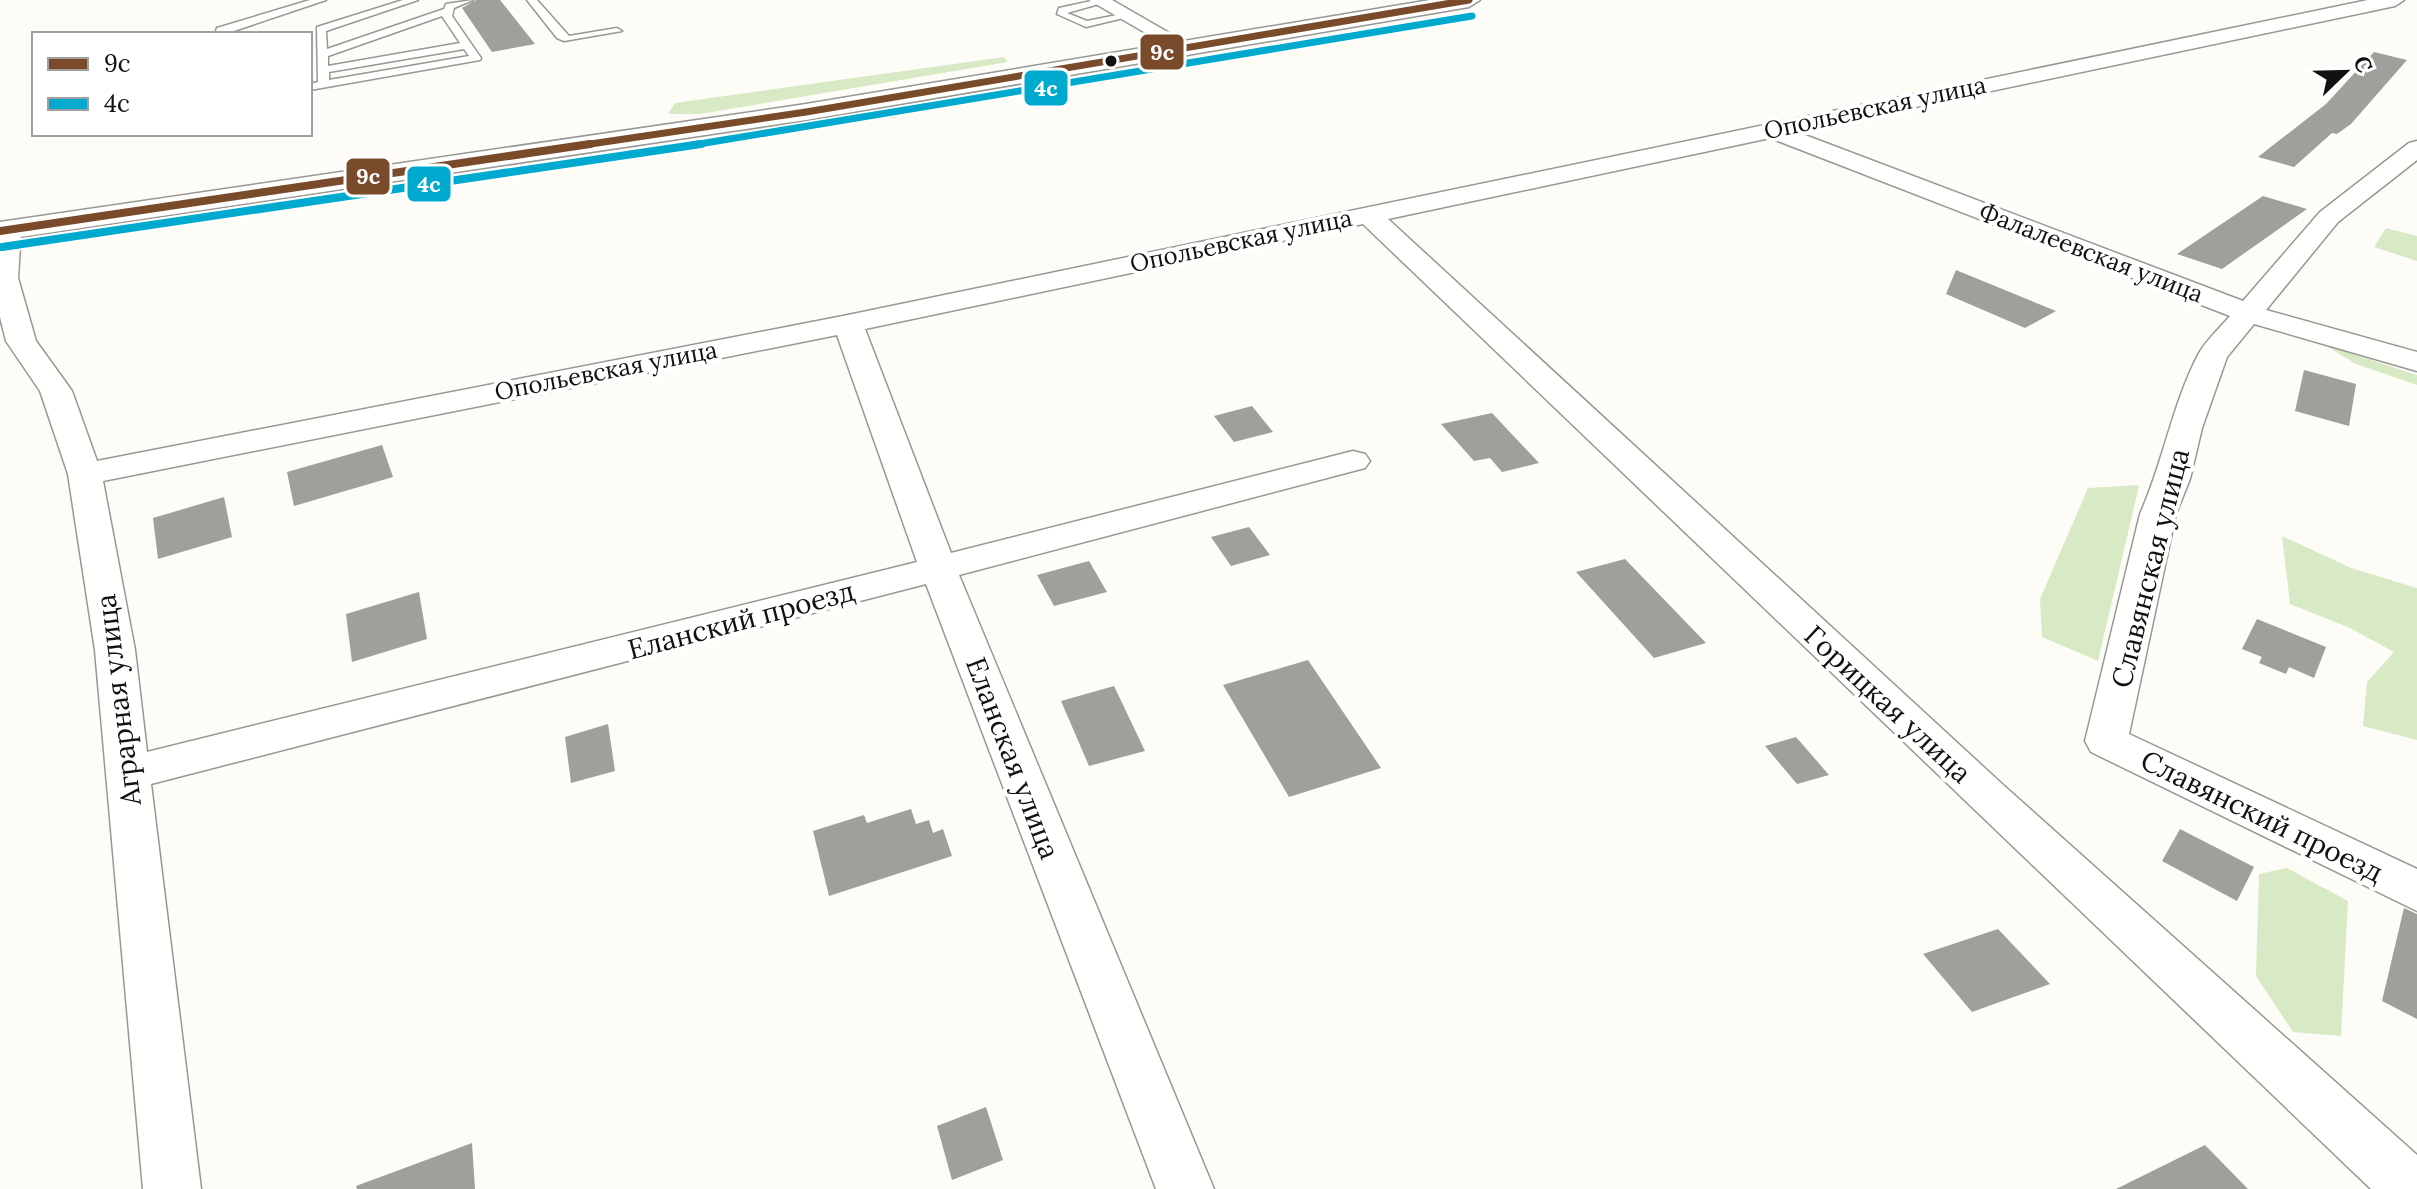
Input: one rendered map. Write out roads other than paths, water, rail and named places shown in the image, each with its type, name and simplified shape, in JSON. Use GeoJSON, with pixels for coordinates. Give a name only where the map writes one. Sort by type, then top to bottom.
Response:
{"type":"FeatureCollection","features":[{"type":"Feature","properties":{"kind":"street"},"geometry":{"type":"LineString","coordinates":[[4,230],[806,112],[1469,0]]}},
{"type":"Feature","properties":{"kind":"street","name":"Опольевская улица"},"geometry":{"type":"LineString","coordinates":[[85,474],[848,324],[2395,0]]}},
{"type":"Feature","properties":{"kind":"street"},"geometry":{"type":"LineString","coordinates":[[1099,1],[1187,49]]}},
{"type":"Feature","properties":{"kind":"street","name":"Фалалеевская улица"},"geometry":{"type":"LineString","coordinates":[[1770,130],[2250,314],[2417,362]]}},
{"type":"Feature","properties":{"kind":"street","name":"Славянская улица"},"geometry":{"type":"LineString","coordinates":[[2106,741],[2158,514],[2173,479],[2186,428],[2213,355],[2329,217],[2417,148]]}},
{"type":"Feature","properties":{"kind":"street","name":"Горицкая улица"},"geometry":{"type":"LineString","coordinates":[[1368,214],[1985,795],[2412,1189]]}},
{"type":"Feature","properties":{"kind":"street","name":"Аграрная улица"},"geometry":{"type":"LineString","coordinates":[[4,230],[4,278],[21,341],[56,391],[85,474],[115,650],[172,1189]]}},
{"type":"Feature","properties":{"kind":"street","name":"Еланская улица"},"geometry":{"type":"LineString","coordinates":[[848,324],[938,568],[1185,1189]]}},
{"type":"Feature","properties":{"kind":"street","name":"Еланский проезд"},"geometry":{"type":"LineString","coordinates":[[127,774],[1353,461]]}},
{"type":"Feature","properties":{"kind":"street","name":"Славянский проезд"},"geometry":{"type":"LineString","coordinates":[[2106,741],[2417,891]]}},
{"type":"Feature","properties":{"kind":"lane"},"geometry":{"type":"LineString","coordinates":[[220,32],[321,0]]}},
{"type":"Feature","properties":{"kind":"lane"},"geometry":{"type":"LineString","coordinates":[[324,85],[321,29],[413,0]]}},
{"type":"Feature","properties":{"kind":"lane"},"geometry":{"type":"LineString","coordinates":[[532,0],[561,36],[568,39],[617,31]]}},
{"type":"Feature","properties":{"kind":"lane"},"geometry":{"type":"LineString","coordinates":[[1099,1],[1063,10],[1062,14],[1086,24],[1127,16]]}},
{"type":"Feature","properties":{"kind":"lane"},"geometry":{"type":"LineString","coordinates":[[322,54],[444,5],[462,2]]}},
{"type":"Feature","properties":{"kind":"lane"},"geometry":{"type":"LineString","coordinates":[[312,87],[476,58],[444,5]]}},
{"type":"Feature","properties":{"kind":"lane"},"geometry":{"type":"LineString","coordinates":[[323,70],[467,45]]}}]}
